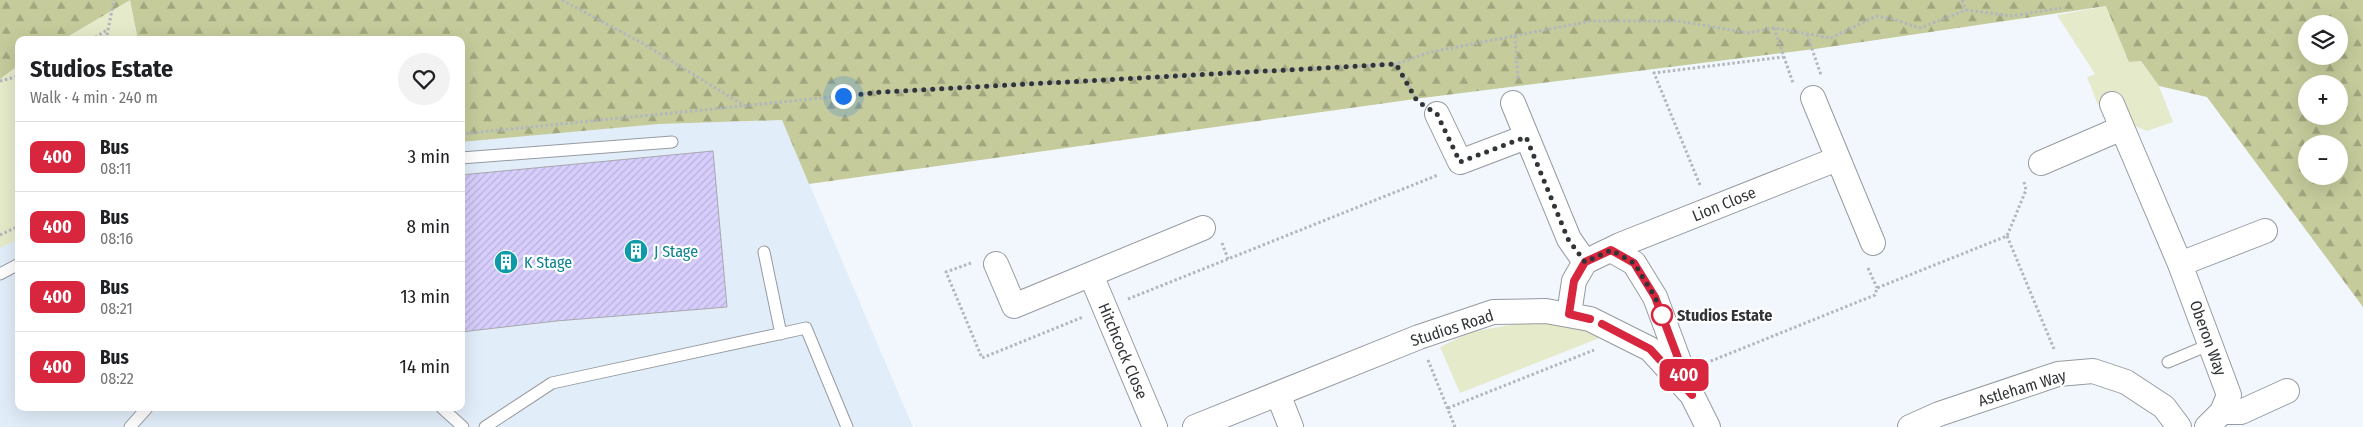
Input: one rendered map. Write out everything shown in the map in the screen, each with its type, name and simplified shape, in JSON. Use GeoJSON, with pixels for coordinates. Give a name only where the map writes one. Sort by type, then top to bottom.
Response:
{"type":"FeatureCollection","features":[{"type":"Feature","properties":{"kind":"street"},"geometry":{"type":"LineString","coordinates":[[1810,94],[1873,243]]}},
{"type":"Feature","properties":{"kind":"street"},"geometry":{"type":"LineString","coordinates":[[1513,103],[1568,239],[1585,262],[1574,281],[1569,314]]}},
{"type":"Feature","properties":{"kind":"street","name":"Oberon Way"},"geometry":{"type":"LineString","coordinates":[[2112,104],[2180,264],[2229,395],[2214,419]]}},
{"type":"Feature","properties":{"kind":"street"},"geometry":{"type":"LineString","coordinates":[[1437,114],[1460,162],[1526,137]]}},
{"type":"Feature","properties":{"kind":"street"},"geometry":{"type":"LineString","coordinates":[[2041,163],[2122,128]]}},
{"type":"Feature","properties":{"kind":"street","name":"Lion Close"},"geometry":{"type":"LineString","coordinates":[[1585,262],[1710,209],[1837,159]]}},
{"type":"Feature","properties":{"kind":"street"},"geometry":{"type":"LineString","coordinates":[[996,264],[1014,306],[1203,228]]}},
{"type":"Feature","properties":{"kind":"street"},"geometry":{"type":"LineString","coordinates":[[2180,264],[2265,231]]}},
{"type":"Feature","properties":{"kind":"street"},"geometry":{"type":"LineString","coordinates":[[1611,250],[1634,263],[1655,297],[1692,395]]}},
{"type":"Feature","properties":{"kind":"street","name":"Hitchcock Close"},"geometry":{"type":"LineString","coordinates":[[1091,275],[1155,427]]}},
{"type":"Feature","properties":{"kind":"street","name":"Studios Road"},"geometry":{"type":"LineString","coordinates":[[1195,427],[1419,337],[1494,312],[1546,311],[1590,319],[1650,349],[1692,395],[1708,427]]}},
{"type":"Feature","properties":{"kind":"street","name":"Astleham Way"},"geometry":{"type":"LineString","coordinates":[[1910,427],[1939,414],[2064,374],[2093,371],[2126,382],[2164,407],[2180,427]]}},
{"type":"Feature","properties":{"kind":"street","name":"Oberon Way"},"geometry":{"type":"LineString","coordinates":[[2214,419],[2240,412],[2287,391]]}},
{"type":"Feature","properties":{"kind":"street"},"geometry":{"type":"LineString","coordinates":[[1278,394],[1291,427]]}},
{"type":"Feature","properties":{"kind":"lane"},"geometry":{"type":"LineString","coordinates":[[465,158],[672,142]]}},
{"type":"Feature","properties":{"kind":"lane"},"geometry":{"type":"LineString","coordinates":[[764,252],[781,334]]}},
{"type":"Feature","properties":{"kind":"lane"},"geometry":{"type":"LineString","coordinates":[[0,274],[15,266]]}},
{"type":"Feature","properties":{"kind":"lane"},"geometry":{"type":"LineString","coordinates":[[485,427],[552,382],[806,328],[847,427]]}},
{"type":"Feature","properties":{"kind":"lane"},"geometry":{"type":"LineString","coordinates":[[2168,362],[2211,344]]}},
{"type":"Feature","properties":{"kind":"lane"},"geometry":{"type":"LineString","coordinates":[[130,427],[144,411]]}},
{"type":"Feature","properties":{"kind":"lane"},"geometry":{"type":"LineString","coordinates":[[445,411],[463,427]]}},
{"type":"Feature","properties":{"kind":"path"},"geometry":{"type":"LineString","coordinates":[[106,36],[114,0]]}},
{"type":"Feature","properties":{"kind":"path"},"geometry":{"type":"LineString","coordinates":[[562,0],[642,43],[744,106]]}},
{"type":"Feature","properties":{"kind":"path"},"geometry":{"type":"LineString","coordinates":[[1962,0],[1966,10]]}},
{"type":"Feature","properties":{"kind":"path"},"geometry":{"type":"LineString","coordinates":[[465,134],[882,92],[1396,64],[1431,52],[1591,21],[1679,21],[1748,33],[1774,28],[1831,38],[1876,16],[1920,28],[1966,10],[2012,16],[2061,8]]}},
{"type":"Feature","properties":{"kind":"path"},"geometry":{"type":"LineString","coordinates":[[1774,28],[1783,58],[1798,93],[1810,94],[1824,83],[1808,34]]}},
{"type":"Feature","properties":{"kind":"path"},"geometry":{"type":"LineString","coordinates":[[97,36],[107,30]]}},
{"type":"Feature","properties":{"kind":"path"},"geometry":{"type":"LineString","coordinates":[[1513,103],[1518,83],[1515,36]]}},
{"type":"Feature","properties":{"kind":"path"},"geometry":{"type":"LineString","coordinates":[[1710,209],[1654,73],[1783,58]]}},
{"type":"Feature","properties":{"kind":"path"},"geometry":{"type":"LineString","coordinates":[[1396,64],[1417,101],[1437,114]]}},
{"type":"Feature","properties":{"kind":"path"},"geometry":{"type":"LineString","coordinates":[[0,81],[15,77]]}},
{"type":"Feature","properties":{"kind":"path"},"geometry":{"type":"LineString","coordinates":[[2041,163],[2020,171],[2026,190],[2007,236],[2064,374]]}},
{"type":"Feature","properties":{"kind":"path"},"geometry":{"type":"LineString","coordinates":[[0,235],[15,228]]}},
{"type":"Feature","properties":{"kind":"path"},"geometry":{"type":"LineString","coordinates":[[1683,371],[1875,295],[1876,288],[2007,236]]}},
{"type":"Feature","properties":{"kind":"path"},"geometry":{"type":"LineString","coordinates":[[1448,408],[1605,346],[1614,330]]}},
{"type":"Feature","properties":{"kind":"path"},"geometry":{"type":"LineString","coordinates":[[1419,337],[1455,427]]}},
{"type":"Feature","properties":{"kind":"shaded area"},"geometry":{"type":"Polygon","coordinates":[[[782,120],[913,427],[0,427],[0,248],[15,241],[15,411],[465,411],[465,142],[659,124],[782,120]]]}},
{"type":"Feature","properties":{"kind":"green space"},"geometry":{"type":"Polygon","coordinates":[[[0,0],[130,0],[69,36],[15,36],[15,68],[0,79],[0,0]]]}},
{"type":"Feature","properties":{"kind":"green space"},"geometry":{"type":"Polygon","coordinates":[[[130,0],[137,36],[69,36],[130,0]]]}},
{"type":"Feature","properties":{"kind":"green space"},"geometry":{"type":"Polygon","coordinates":[[[130,0],[2363,0],[2363,307],[2207,97],[2159,86],[2141,61],[2129,62],[2106,6],[1815,49],[1422,98],[809,184],[782,120],[659,124],[465,142],[465,36],[137,36],[130,0]]]}},
{"type":"Feature","properties":{"kind":"green space"},"geometry":{"type":"Polygon","coordinates":[[[2107,6],[2129,62],[2141,61],[2159,86],[2173,122],[2147,131],[2135,126],[2121,95],[2098,105],[2087,77],[2095,74],[2057,15],[2107,6]]]}},
{"type":"Feature","properties":{"kind":"green space"},"geometry":{"type":"Polygon","coordinates":[[[15,68],[15,241],[0,248],[0,79],[15,68]]]}},
{"type":"Feature","properties":{"kind":"green space"},"geometry":{"type":"Polygon","coordinates":[[[1521,323],[1561,323],[1602,337],[1460,393],[1440,347],[1471,332],[1521,323]]]}},
{"type":"Feature","properties":{"kind":"building"},"geometry":{"type":"Polygon","coordinates":[[[713,151],[727,307],[556,321],[465,332],[465,175],[713,151]]]}},
{"type":"Feature","properties":{"kind":"bus line","name":"400"},"geometry":{"type":"LineString","coordinates":[[1590,319],[1569,314],[1574,281],[1585,262],[1611,250],[1634,263],[1655,297],[1692,395],[1650,349],[1602,324]]}},
{"type":"Feature","properties":{"kind":"place","name":"J Stage"},"geometry":{"type":"Point","coordinates":[636,251]}},
{"type":"Feature","properties":{"kind":"place","name":"K Stage"},"geometry":{"type":"Point","coordinates":[506,262]}},
{"type":"Feature","properties":{"kind":"place","name":"Studios Estate"},"geometry":{"type":"Point","coordinates":[1662,315]}},
{"type":"Feature","properties":{"kind":"route"},"geometry":{"type":"LineString","coordinates":[[843,96],[882,92],[1396,64],[1417,101],[1437,114],[1460,162],[1526,137],[1568,239],[1585,262],[1611,250],[1634,263],[1655,297],[1662,315]]}}]}
